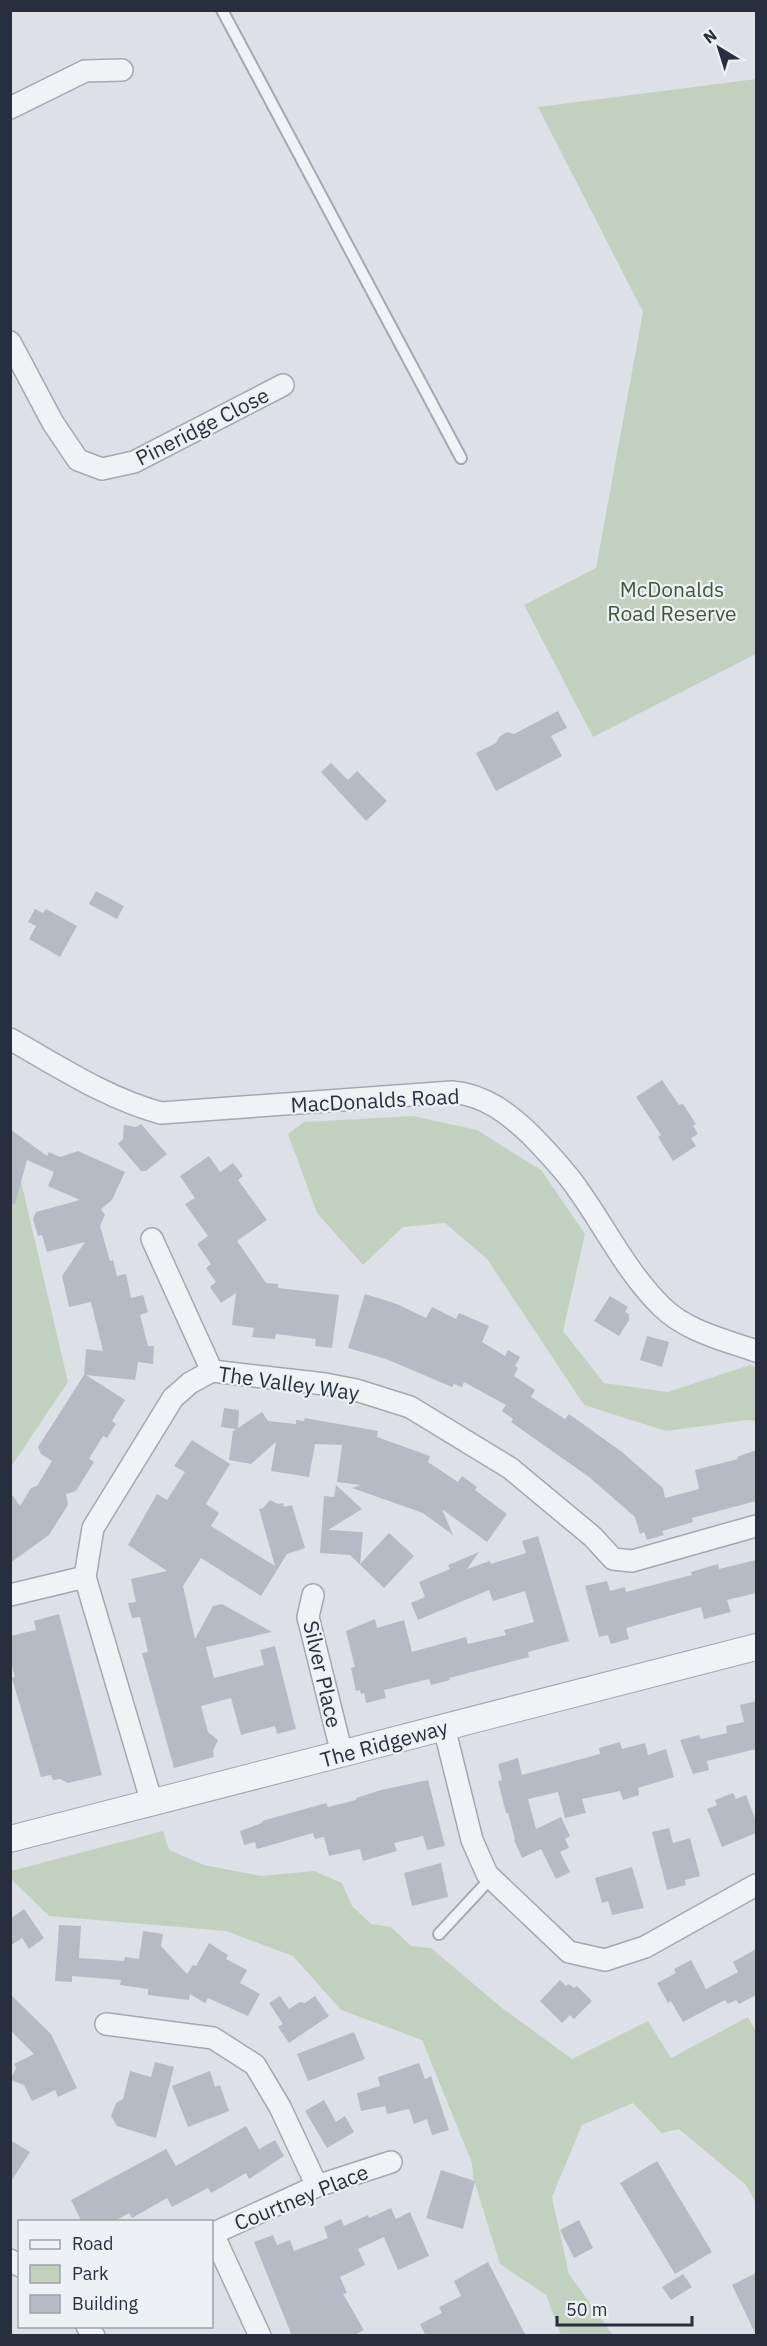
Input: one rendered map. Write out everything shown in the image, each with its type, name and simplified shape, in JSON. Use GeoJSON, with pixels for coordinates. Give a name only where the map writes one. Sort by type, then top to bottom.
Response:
{"type":"FeatureCollection","features":[{"type":"Feature","properties":{"kind":"street"},"geometry":{"type":"LineString","coordinates":[[10,108],[85,71],[122,70]]}},
{"type":"Feature","properties":{"kind":"street","name":"Pineridge Close"},"geometry":{"type":"LineString","coordinates":[[10,342],[53,423],[78,460],[102,469],[134,462],[283,384]]}},
{"type":"Feature","properties":{"kind":"street","name":"MacDonalds Road"},"geometry":{"type":"LineString","coordinates":[[10,1039],[104,1092],[141,1108],[161,1113],[452,1092],[475,1096],[506,1113],[557,1163],[579,1191],[620,1253],[662,1307],[675,1318],[697,1329],[756,1351]]}},
{"type":"Feature","properties":{"kind":"street"},"geometry":{"type":"LineString","coordinates":[[152,1239],[212,1371]]}},
{"type":"Feature","properties":{"kind":"street","name":"The Valley Way"},"geometry":{"type":"LineString","coordinates":[[152,1803],[85,1577],[93,1528],[173,1398],[190,1383],[212,1371],[325,1384],[356,1390],[410,1407],[510,1468],[593,1537],[613,1559],[632,1561],[756,1526]]}},
{"type":"Feature","properties":{"kind":"street"},"geometry":{"type":"LineString","coordinates":[[10,1595],[85,1577]]}},
{"type":"Feature","properties":{"kind":"street","name":"Silver Place"},"geometry":{"type":"LineString","coordinates":[[313,1594],[308,1617],[342,1754]]}},
{"type":"Feature","properties":{"kind":"street","name":"The Ridgeway"},"geometry":{"type":"LineString","coordinates":[[10,1839],[756,1647]]}},
{"type":"Feature","properties":{"kind":"street"},"geometry":{"type":"LineString","coordinates":[[444,1728],[472,1840],[487,1874],[569,1952],[605,1960],[645,1947],[756,1885]]}},
{"type":"Feature","properties":{"kind":"street"},"geometry":{"type":"LineString","coordinates":[[106,2024],[213,2038],[255,2065],[280,2107],[317,2186]]}},
{"type":"Feature","properties":{"kind":"street","name":"Courtney Place"},"geometry":{"type":"LineString","coordinates":[[213,2234],[317,2186],[391,2162]]}},
{"type":"Feature","properties":{"kind":"street"},"geometry":{"type":"LineString","coordinates":[[213,2236],[260,2336]]}},
{"type":"Feature","properties":{"kind":"lane"},"geometry":{"type":"LineString","coordinates":[[222,10],[461,458]]}},
{"type":"Feature","properties":{"kind":"lane"},"geometry":{"type":"LineString","coordinates":[[439,1934],[491,1878]]}},
{"type":"Feature","properties":{"kind":"green space","name":"McDonalds Road Reserve"},"geometry":{"type":"Polygon","coordinates":[[[756,79],[756,654],[593,737],[524,605],[596,568],[643,312],[538,107],[756,79]]]}},
{"type":"Feature","properties":{"kind":"green space"},"geometry":{"type":"Polygon","coordinates":[[[413,1116],[477,1130],[541,1170],[585,1234],[563,1331],[604,1383],[668,1392],[750,1365],[756,1368],[756,1421],[747,1420],[666,1431],[584,1405],[487,1259],[445,1223],[403,1227],[363,1265],[317,1213],[288,1134],[304,1122],[413,1116]]]}},
{"type":"Feature","properties":{"kind":"green space"},"geometry":{"type":"Polygon","coordinates":[[[11,1174],[20,1177],[68,1382],[11,1467],[11,1174]]]}},
{"type":"Feature","properties":{"kind":"green space"},"geometry":{"type":"Polygon","coordinates":[[[163,1831],[169,1850],[204,1865],[261,1876],[314,1871],[342,1883],[352,1906],[371,1924],[391,1927],[411,1946],[431,1948],[502,2008],[572,2059],[648,2021],[671,2058],[748,2017],[756,2032],[756,2204],[746,2185],[679,2129],[662,2133],[633,2103],[582,2125],[552,2197],[569,2274],[613,2335],[561,2335],[546,2295],[500,2264],[473,2177],[472,2163],[422,2040],[341,2010],[293,1956],[226,1931],[49,1916],[11,1879],[11,1871],[163,1831]]]}},
{"type":"Feature","properties":{"kind":"building"},"geometry":{"type":"Polygon","coordinates":[[[558,711],[567,728],[551,736],[562,756],[496,791],[476,753],[496,743],[499,737],[507,732],[514,734],[558,711]]]}},
{"type":"Feature","properties":{"kind":"building"},"geometry":{"type":"Polygon","coordinates":[[[331,763],[348,780],[357,771],[387,801],[366,821],[321,772],[331,763]]]}},
{"type":"Feature","properties":{"kind":"building"},"geometry":{"type":"Polygon","coordinates":[[[96,891],[124,906],[117,919],[89,904],[96,891]]]}},
{"type":"Feature","properties":{"kind":"building"},"geometry":{"type":"Polygon","coordinates":[[[35,909],[43,913],[46,909],[77,926],[60,957],[29,939],[36,926],[28,922],[35,909]]]}},
{"type":"Feature","properties":{"kind":"building"},"geometry":{"type":"Polygon","coordinates":[[[662,1080],[679,1105],[683,1104],[696,1124],[693,1126],[698,1134],[691,1138],[696,1146],[673,1161],[658,1137],[661,1135],[636,1097],[662,1080]]]}},
{"type":"Feature","properties":{"kind":"building"},"geometry":{"type":"Polygon","coordinates":[[[141,1124],[167,1154],[146,1171],[141,1171],[118,1144],[123,1139],[124,1125],[136,1127],[141,1124]]]}},
{"type":"Feature","properties":{"kind":"building"},"geometry":{"type":"Polygon","coordinates":[[[10,1129],[47,1156],[49,1152],[60,1157],[78,1151],[125,1172],[112,1200],[101,1209],[105,1215],[100,1226],[117,1276],[126,1274],[131,1298],[143,1295],[148,1312],[140,1315],[148,1346],[154,1346],[153,1364],[138,1362],[135,1380],[86,1375],[125,1400],[112,1421],[116,1424],[107,1438],[103,1436],[89,1459],[94,1462],[76,1491],[66,1494],[68,1505],[49,1535],[10,1563],[10,1492],[20,1506],[31,1488],[37,1486],[52,1461],[41,1454],[38,1447],[84,1375],[86,1349],[103,1351],[91,1302],[69,1307],[62,1276],[85,1242],[47,1252],[42,1235],[38,1236],[33,1219],[36,1212],[80,1200],[48,1186],[54,1172],[27,1160],[15,1204],[10,1204],[10,1129]]]}},
{"type":"Feature","properties":{"kind":"building"},"geometry":{"type":"Polygon","coordinates":[[[209,1156],[220,1172],[233,1163],[243,1176],[238,1180],[267,1220],[237,1241],[266,1283],[278,1284],[278,1288],[339,1295],[332,1348],[315,1346],[316,1339],[276,1334],[275,1339],[252,1337],[254,1328],[232,1325],[236,1293],[221,1303],[210,1287],[216,1282],[206,1268],[211,1264],[197,1244],[208,1236],[185,1204],[195,1198],[180,1176],[209,1156]]]}},
{"type":"Feature","properties":{"kind":"building"},"geometry":{"type":"Polygon","coordinates":[[[365,1294],[397,1304],[426,1318],[432,1307],[456,1319],[459,1313],[489,1326],[482,1342],[505,1356],[508,1350],[520,1357],[515,1366],[518,1368],[514,1376],[535,1390],[531,1397],[565,1419],[569,1414],[622,1452],[663,1488],[665,1498],[699,1489],[695,1470],[738,1459],[737,1457],[756,1450],[756,1501],[692,1518],[693,1522],[662,1531],[664,1535],[647,1540],[644,1532],[640,1534],[635,1517],[589,1477],[511,1422],[513,1419],[502,1411],[506,1405],[464,1382],[462,1387],[454,1384],[452,1387],[386,1359],[348,1348],[365,1294]]]}},
{"type":"Feature","properties":{"kind":"building"},"geometry":{"type":"Polygon","coordinates":[[[610,1296],[628,1307],[625,1312],[629,1314],[629,1320],[619,1336],[594,1321],[610,1296]]]}},
{"type":"Feature","properties":{"kind":"building"},"geometry":{"type":"Polygon","coordinates":[[[647,1336],[669,1342],[662,1367],[640,1360],[647,1336]]]}},
{"type":"Feature","properties":{"kind":"building"},"geometry":{"type":"Polygon","coordinates":[[[224,1408],[239,1410],[238,1428],[262,1412],[268,1421],[296,1424],[296,1420],[304,1421],[305,1418],[378,1431],[377,1437],[430,1456],[428,1462],[458,1482],[462,1476],[477,1487],[475,1490],[507,1514],[487,1542],[442,1509],[453,1535],[423,1513],[352,1488],[360,1485],[337,1482],[342,1445],[315,1444],[309,1477],[271,1471],[276,1442],[251,1464],[229,1460],[233,1431],[236,1429],[221,1427],[224,1408]]]}},
{"type":"Feature","properties":{"kind":"building"},"geometry":{"type":"Polygon","coordinates":[[[192,1440],[230,1464],[206,1504],[219,1513],[211,1526],[275,1566],[259,1509],[270,1500],[278,1504],[283,1503],[284,1507],[292,1505],[305,1548],[287,1554],[261,1596],[201,1558],[183,1586],[195,1639],[213,1606],[222,1604],[272,1632],[206,1647],[214,1678],[264,1665],[260,1650],[275,1646],[296,1729],[277,1734],[275,1726],[241,1735],[231,1698],[201,1706],[208,1732],[218,1740],[213,1751],[214,1757],[174,1768],[142,1653],[148,1652],[140,1617],[132,1618],[128,1603],[136,1602],[131,1579],[167,1571],[128,1545],[157,1494],[167,1500],[185,1472],[174,1466],[192,1440]]]}},
{"type":"Feature","properties":{"kind":"building"},"geometry":{"type":"Polygon","coordinates":[[[336,1485],[362,1509],[328,1530],[363,1532],[360,1564],[389,1533],[414,1556],[384,1588],[350,1555],[320,1553],[324,1496],[334,1497],[336,1485]]]}},
{"type":"Feature","properties":{"kind":"building"},"geometry":{"type":"Polygon","coordinates":[[[538,1536],[569,1641],[528,1652],[529,1657],[449,1678],[450,1680],[431,1685],[429,1679],[384,1690],[386,1698],[366,1703],[364,1693],[361,1694],[360,1690],[356,1691],[351,1668],[355,1667],[346,1631],[375,1619],[377,1628],[404,1620],[412,1652],[466,1637],[468,1644],[506,1635],[504,1630],[534,1622],[525,1591],[493,1601],[489,1590],[418,1620],[411,1603],[425,1597],[419,1582],[450,1569],[448,1565],[479,1552],[467,1569],[526,1553],[522,1541],[538,1536]]]}},
{"type":"Feature","properties":{"kind":"building"},"geometry":{"type":"Polygon","coordinates":[[[756,1560],[756,1593],[727,1600],[731,1612],[704,1619],[701,1607],[626,1628],[629,1639],[611,1644],[608,1635],[599,1637],[585,1586],[607,1581],[610,1591],[625,1587],[626,1592],[692,1575],[691,1572],[718,1564],[719,1569],[756,1560]]]}},
{"type":"Feature","properties":{"kind":"building"},"geometry":{"type":"Polygon","coordinates":[[[59,1614],[102,1775],[68,1783],[60,1779],[53,1780],[51,1775],[41,1777],[12,1678],[15,1677],[10,1659],[10,1636],[36,1630],[34,1621],[59,1614]]]}},
{"type":"Feature","properties":{"kind":"building"},"geometry":{"type":"Polygon","coordinates":[[[756,1701],[756,1749],[707,1761],[709,1770],[693,1774],[680,1740],[699,1735],[701,1739],[727,1733],[726,1726],[744,1722],[740,1705],[756,1701]]]}},
{"type":"Feature","properties":{"kind":"building"},"geometry":{"type":"Polygon","coordinates":[[[620,1742],[622,1749],[645,1743],[648,1755],[666,1749],[674,1777],[638,1788],[639,1795],[623,1800],[620,1791],[582,1799],[586,1813],[565,1818],[558,1792],[528,1799],[536,1829],[561,1817],[570,1836],[565,1839],[569,1848],[560,1852],[570,1872],[556,1879],[541,1849],[522,1858],[514,1840],[508,1813],[506,1813],[498,1781],[502,1780],[498,1764],[518,1758],[522,1775],[600,1754],[599,1748],[620,1742]]]}},
{"type":"Feature","properties":{"kind":"building"},"geometry":{"type":"Polygon","coordinates":[[[428,1780],[445,1846],[427,1850],[423,1836],[394,1843],[397,1851],[363,1861],[360,1849],[329,1856],[324,1837],[315,1839],[313,1833],[257,1849],[255,1842],[244,1845],[240,1831],[262,1823],[262,1821],[326,1803],[328,1807],[356,1800],[356,1798],[381,1790],[428,1780]]]}},
{"type":"Feature","properties":{"kind":"building"},"geometry":{"type":"Polygon","coordinates":[[[733,1793],[736,1799],[746,1795],[756,1821],[756,1833],[722,1847],[707,1809],[717,1805],[715,1800],[733,1793]]]}},
{"type":"Feature","properties":{"kind":"building"},"geometry":{"type":"Polygon","coordinates":[[[669,1828],[673,1843],[690,1838],[700,1876],[685,1880],[686,1885],[667,1890],[652,1832],[669,1828]]]}},
{"type":"Feature","properties":{"kind":"building"},"geometry":{"type":"Polygon","coordinates":[[[441,1863],[448,1897],[412,1906],[404,1873],[441,1863]]]}},
{"type":"Feature","properties":{"kind":"building"},"geometry":{"type":"Polygon","coordinates":[[[632,1867],[644,1908],[612,1915],[608,1901],[602,1903],[595,1878],[632,1867]]]}},
{"type":"Feature","properties":{"kind":"building"},"geometry":{"type":"Polygon","coordinates":[[[24,1909],[44,1938],[29,1949],[22,1938],[10,1946],[10,1919],[24,1909]]]}},
{"type":"Feature","properties":{"kind":"building"},"geometry":{"type":"Polygon","coordinates":[[[59,1925],[81,1926],[79,1958],[124,1961],[125,1957],[139,1959],[143,1931],[163,1934],[161,1946],[187,1974],[193,1965],[196,1966],[209,1943],[228,1955],[226,1959],[247,1970],[240,1983],[260,1994],[248,2016],[208,1998],[205,2003],[190,1994],[189,2000],[148,1995],[148,1989],[120,1985],[121,1980],[72,1976],[72,1982],[55,1981],[59,1925]]]}},
{"type":"Feature","properties":{"kind":"building"},"geometry":{"type":"Polygon","coordinates":[[[756,1949],[756,1995],[739,2004],[736,2000],[728,2004],[725,2000],[683,2022],[671,2001],[668,2003],[657,1983],[676,1973],[674,1969],[691,1960],[706,1989],[738,1972],[733,1962],[756,1949]]]}},
{"type":"Feature","properties":{"kind":"building"},"geometry":{"type":"Polygon","coordinates":[[[560,1980],[566,1986],[569,1984],[574,1988],[577,1986],[592,2001],[574,2019],[570,2015],[562,2023],[540,2001],[560,1980]]]}},
{"type":"Feature","properties":{"kind":"building"},"geometry":{"type":"Polygon","coordinates":[[[10,1994],[51,2034],[77,2088],[58,2097],[55,2090],[32,2101],[24,2085],[10,2080],[16,2068],[14,2064],[34,2054],[10,2030],[10,1994]]]}},
{"type":"Feature","properties":{"kind":"building"},"geometry":{"type":"Polygon","coordinates":[[[280,1996],[289,2009],[315,1996],[329,2016],[289,2043],[278,2027],[283,2024],[269,2003],[280,1996]]]}},
{"type":"Feature","properties":{"kind":"building"},"geometry":{"type":"Polygon","coordinates":[[[354,2032],[365,2059],[308,2081],[297,2054],[354,2032]]]}},
{"type":"Feature","properties":{"kind":"building"},"geometry":{"type":"Polygon","coordinates":[[[155,2062],[174,2067],[156,2138],[117,2126],[111,2116],[116,2103],[123,2099],[130,2071],[151,2077],[155,2062]]]}},
{"type":"Feature","properties":{"kind":"building"},"geometry":{"type":"Polygon","coordinates":[[[419,2063],[425,2079],[431,2076],[449,2130],[432,2135],[427,2119],[414,2124],[409,2109],[387,2114],[385,2106],[361,2111],[357,2093],[380,2086],[378,2077],[419,2063]]]}},
{"type":"Feature","properties":{"kind":"building"},"geometry":{"type":"Polygon","coordinates":[[[210,2071],[215,2087],[220,2085],[229,2111],[188,2127],[172,2086],[210,2071]]]}},
{"type":"Feature","properties":{"kind":"building"},"geometry":{"type":"Polygon","coordinates":[[[324,2100],[336,2122],[345,2116],[354,2132],[327,2148],[305,2111],[324,2100]]]}},
{"type":"Feature","properties":{"kind":"building"},"geometry":{"type":"Polygon","coordinates":[[[246,2126],[259,2149],[275,2140],[284,2156],[249,2179],[246,2173],[211,2193],[208,2188],[172,2207],[167,2198],[132,2218],[129,2213],[117,2220],[81,2220],[71,2200],[166,2149],[176,2166],[246,2126]]]}},
{"type":"Feature","properties":{"kind":"building"},"geometry":{"type":"Polygon","coordinates":[[[10,2140],[30,2152],[10,2183],[10,2140]]]}},
{"type":"Feature","properties":{"kind":"building"},"geometry":{"type":"Polygon","coordinates":[[[657,2161],[712,2252],[675,2274],[620,2183],[657,2161]]]}},
{"type":"Feature","properties":{"kind":"building"},"geometry":{"type":"Polygon","coordinates":[[[441,2170],[475,2181],[463,2229],[426,2218],[441,2170]]]}},
{"type":"Feature","properties":{"kind":"building"},"geometry":{"type":"Polygon","coordinates":[[[391,2208],[396,2219],[410,2212],[429,2256],[398,2270],[384,2237],[358,2249],[365,2265],[340,2277],[347,2293],[343,2294],[364,2330],[353,2336],[292,2336],[254,2242],[273,2235],[277,2245],[290,2240],[294,2251],[328,2238],[324,2227],[341,2219],[344,2226],[391,2208]]]}},
{"type":"Feature","properties":{"kind":"building"},"geometry":{"type":"Polygon","coordinates":[[[579,2220],[593,2248],[574,2258],[560,2230],[579,2220]]]}},
{"type":"Feature","properties":{"kind":"building"},"geometry":{"type":"Polygon","coordinates":[[[488,2262],[526,2336],[426,2336],[420,2324],[442,2313],[439,2307],[461,2296],[454,2281],[488,2262]]]}},
{"type":"Feature","properties":{"kind":"building"},"geometry":{"type":"Polygon","coordinates":[[[756,2273],[756,2335],[732,2285],[756,2273]]]}},
{"type":"Feature","properties":{"kind":"building"},"geometry":{"type":"Polygon","coordinates":[[[683,2274],[692,2287],[671,2300],[662,2287],[683,2274]]]}}]}
